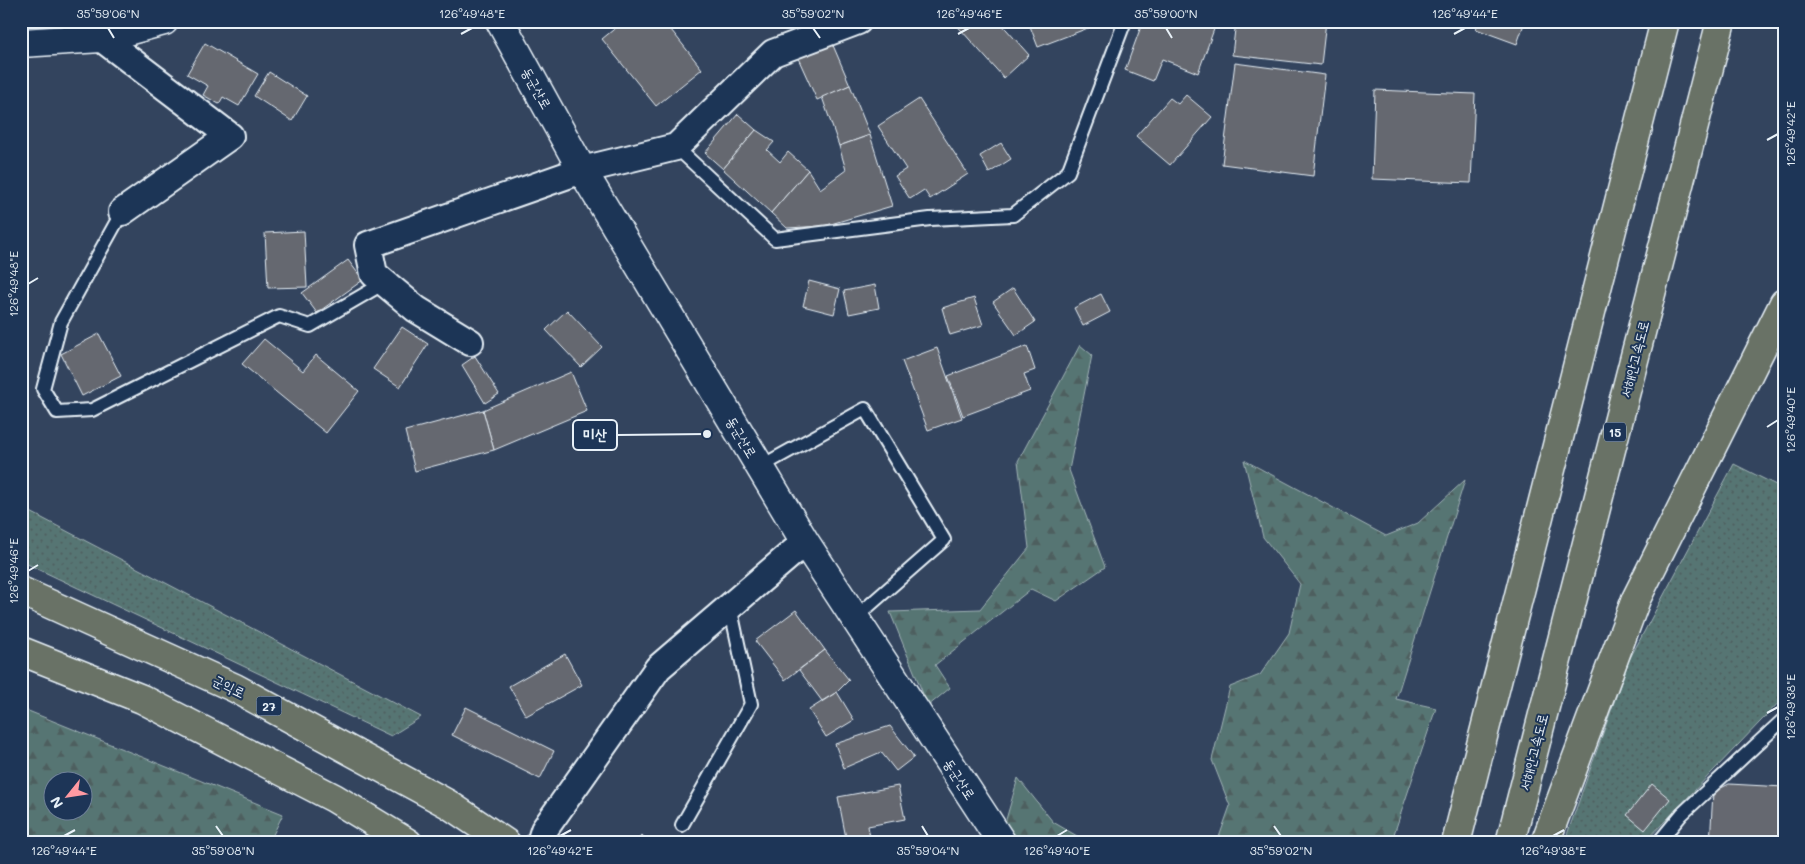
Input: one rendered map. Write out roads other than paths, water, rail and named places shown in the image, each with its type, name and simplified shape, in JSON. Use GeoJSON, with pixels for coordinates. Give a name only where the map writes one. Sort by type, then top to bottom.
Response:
{"type":"FeatureCollection","features":[{"type":"Feature","properties":{"kind":"highway"},"geometry":{"type":"LineString","coordinates":[[1456,843],[1664,21]]}},
{"type":"Feature","properties":{"kind":"highway","name":"서해안고속도로"},"geometry":{"type":"LineString","coordinates":[[1510,843],[1721,21]]}},
{"type":"Feature","properties":{"kind":"highway"},"geometry":{"type":"LineString","coordinates":[[1545,843],[1636,599],[1784,302]]}},
{"type":"Feature","properties":{"kind":"highway","name":"군익로"},"geometry":{"type":"LineString","coordinates":[[21,590],[236,688],[448,804],[506,843]]}},
{"type":"Feature","properties":{"kind":"highway"},"geometry":{"type":"LineString","coordinates":[[21,651],[142,699],[334,798],[408,843]]}},
{"type":"Feature","properties":{"kind":"street"},"geometry":{"type":"LineString","coordinates":[[21,43],[101,38],[164,21]]}},
{"type":"Feature","properties":{"kind":"street","name":"동군산로"},"geometry":{"type":"LineString","coordinates":[[500,21],[582,170],[805,542],[1002,843]]}},
{"type":"Feature","properties":{"kind":"street"},"geometry":{"type":"LineString","coordinates":[[470,342],[416,309],[374,274],[368,246],[582,170],[676,147],[773,53],[858,21]]}},
{"type":"Feature","properties":{"kind":"street"},"geometry":{"type":"LineString","coordinates":[[101,38],[230,136],[122,212]]}},
{"type":"Feature","properties":{"kind":"street"},"geometry":{"type":"LineString","coordinates":[[542,836],[658,668],[805,542]]}},
{"type":"Feature","properties":{"kind":"lane"},"geometry":{"type":"LineString","coordinates":[[676,147],[775,239],[930,219],[1013,215],[1068,172],[1125,21]]}},
{"type":"Feature","properties":{"kind":"lane"},"geometry":{"type":"LineString","coordinates":[[122,212],[61,322],[43,389],[56,412],[92,410],[279,316],[310,326],[384,283]]}},
{"type":"Feature","properties":{"kind":"lane"},"geometry":{"type":"LineString","coordinates":[[760,467],[865,409],[944,540],[854,618]]}},
{"type":"Feature","properties":{"kind":"lane"},"geometry":{"type":"LineString","coordinates":[[682,825],[751,704],[730,606]]}},
{"type":"Feature","properties":{"kind":"lane"},"geometry":{"type":"LineString","coordinates":[[1658,843],[1682,814],[1784,719]]}},
{"type":"Feature","properties":{"kind":"place","name":"미산"},"geometry":{"type":"Point","coordinates":[707,434]}}]}
